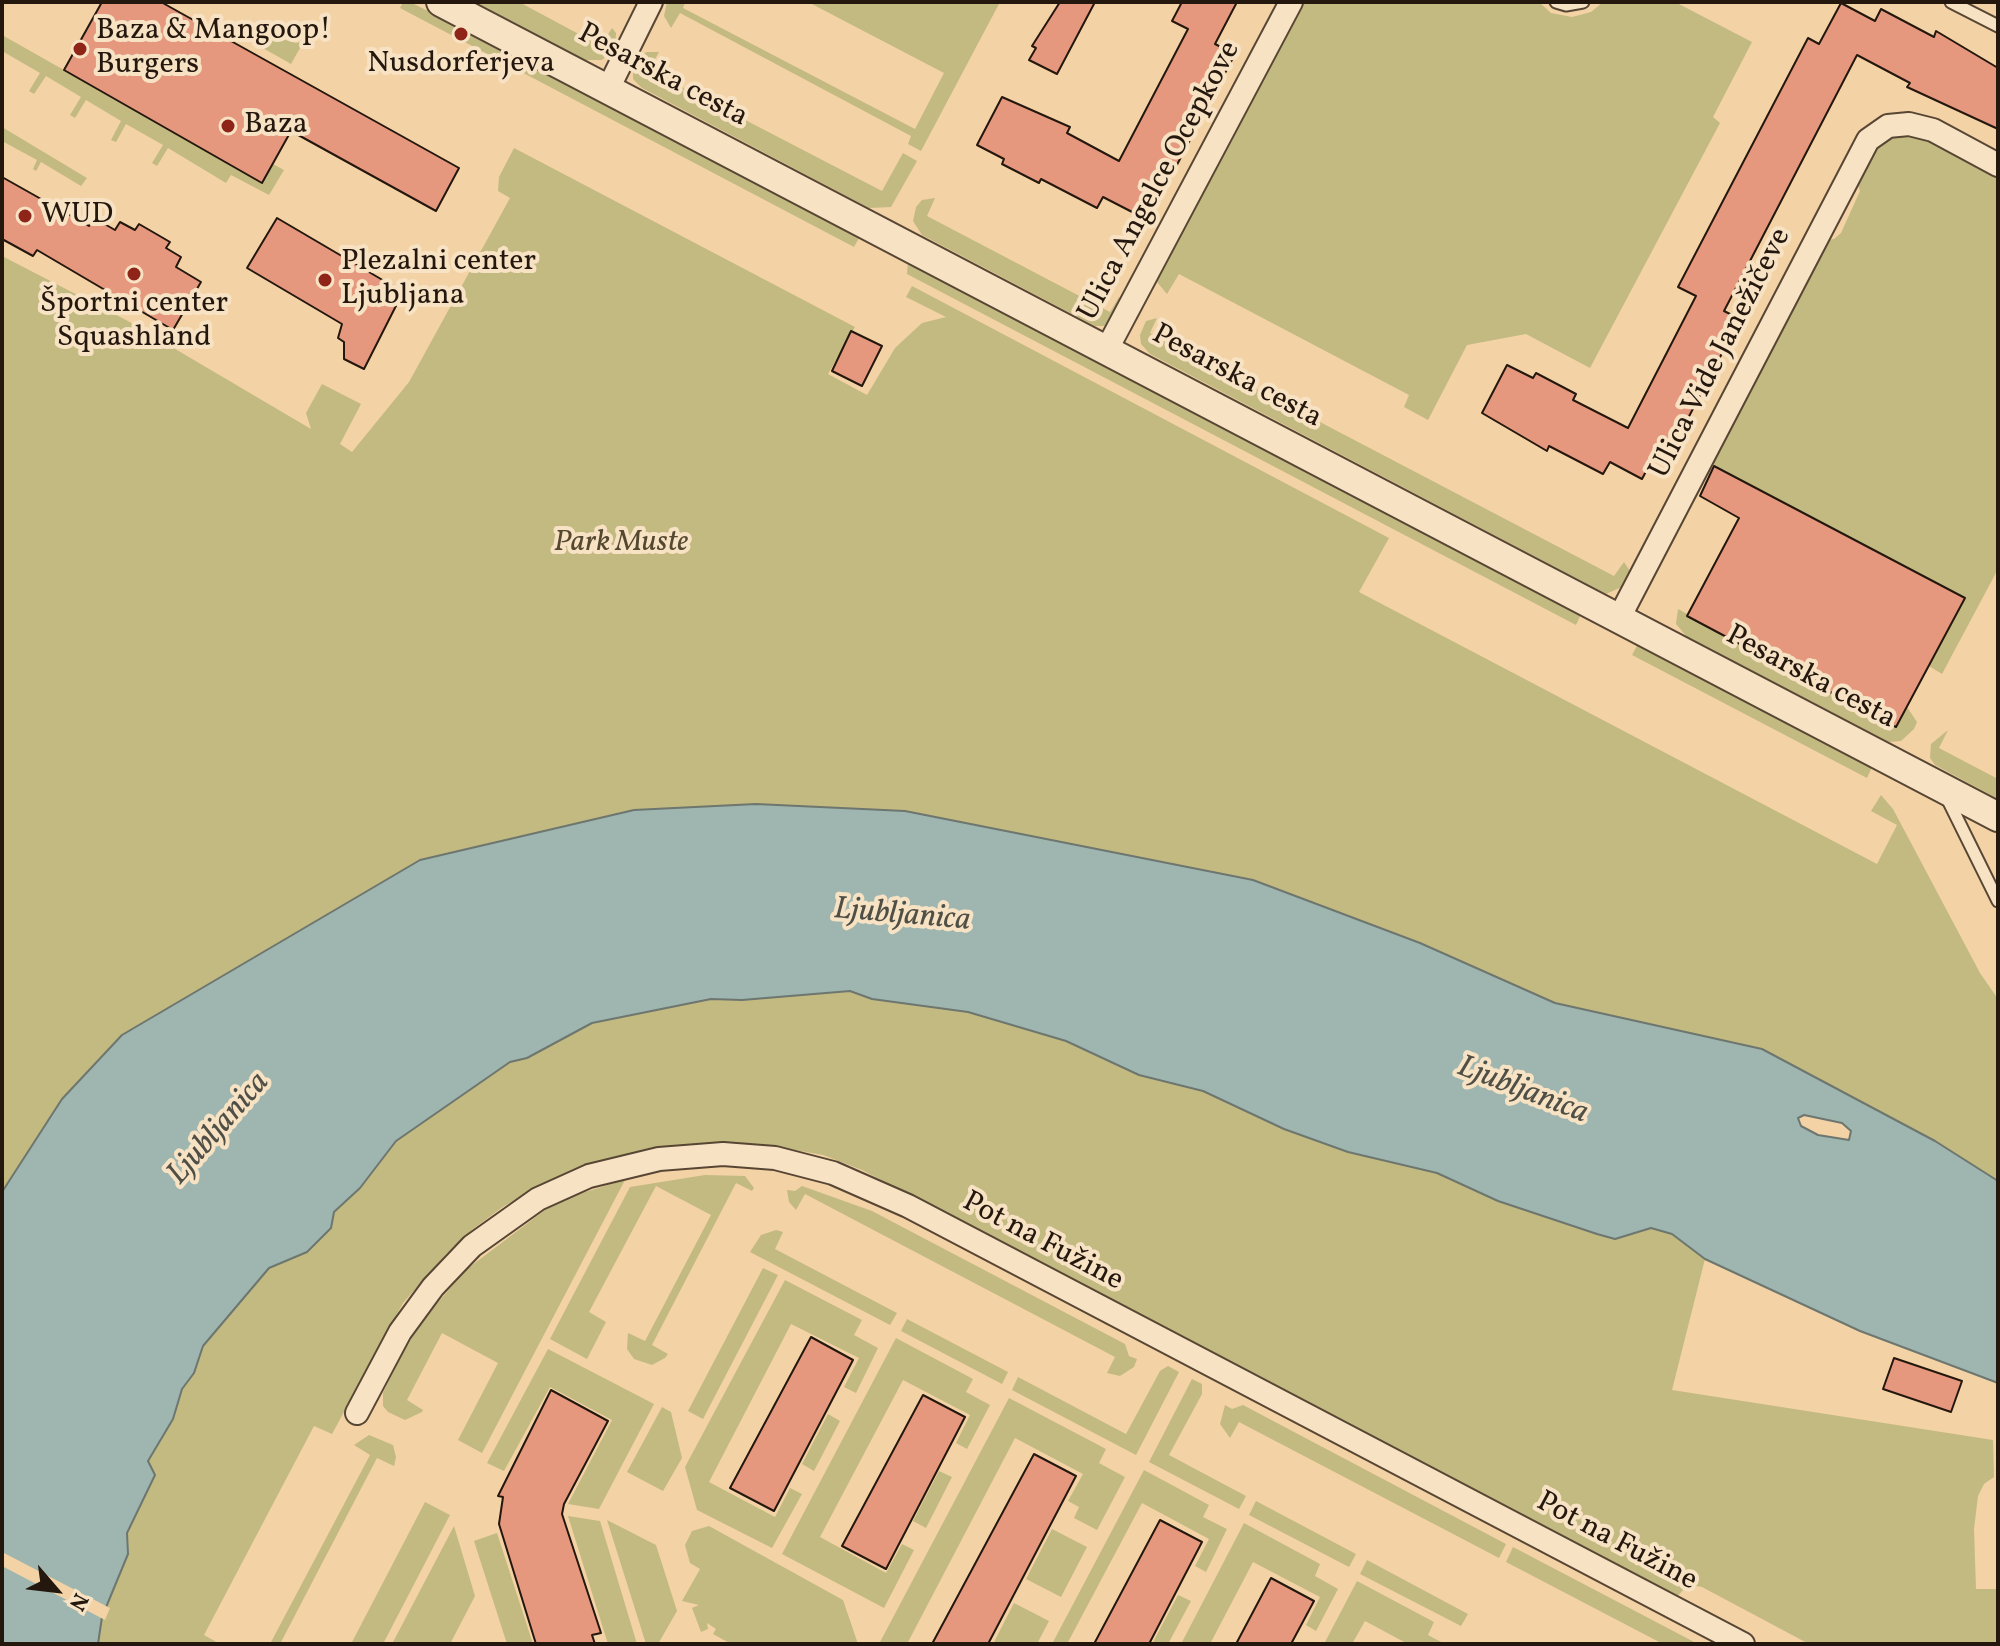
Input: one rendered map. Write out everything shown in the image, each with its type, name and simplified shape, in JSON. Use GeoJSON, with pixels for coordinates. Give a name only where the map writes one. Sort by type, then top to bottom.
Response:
{"type":"FeatureCollection","features":[{"type":"Feature","properties":{"kind":"street","name":"Pesarska cesta"},"geometry":{"type":"LineString","coordinates":[[441,2],[609,87],[1998,817]]}},
{"type":"Feature","properties":{"kind":"street"},"geometry":{"type":"LineString","coordinates":[[609,87],[651,2]]}},
{"type":"Feature","properties":{"kind":"street","name":"Ulica Angelce Ocepkove"},"geometry":{"type":"LineString","coordinates":[[1107,349],[1291,2]]}},
{"type":"Feature","properties":{"kind":"street","name":"Ulica Vide Janežičeve"},"geometry":{"type":"LineString","coordinates":[[1619,618],[1868,140],[1888,126],[1909,124],[1933,130],[1998,165]]}},
{"type":"Feature","properties":{"kind":"street","name":"Pot na Fužine"},"geometry":{"type":"LineString","coordinates":[[357,1413],[400,1332],[433,1287],[472,1246],[538,1199],[589,1176],[659,1159],[723,1154],[775,1158],[833,1173],[908,1206],[1743,1644]]}},
{"type":"Feature","properties":{"kind":"lane"},"geometry":{"type":"LineString","coordinates":[[1556,2],[1566,5],[1583,2]]}},
{"type":"Feature","properties":{"kind":"lane"},"geometry":{"type":"LineString","coordinates":[[1951,2],[1998,26]]}},
{"type":"Feature","properties":{"kind":"lane"},"geometry":{"type":"LineString","coordinates":[[1943,788],[1998,901]]}},
{"type":"Feature","properties":{"kind":"green space"},"geometry":{"type":"Polygon","coordinates":[[[403,2],[410,2],[474,34],[860,236],[854,247],[400,8],[403,2]]]}},
{"type":"Feature","properties":{"kind":"green space"},"geometry":{"type":"Polygon","coordinates":[[[476,2],[519,2],[601,46],[612,28],[616,33],[615,48],[602,60],[584,60],[476,2]]]}},
{"type":"Feature","properties":{"kind":"green space"},"geometry":{"type":"Polygon","coordinates":[[[667,2],[685,2],[683,8],[915,129],[944,73],[808,2],[1000,2],[921,151],[908,144],[911,136],[680,13],[671,28],[664,16],[667,2]]]}},
{"type":"Feature","properties":{"kind":"green space"},"geometry":{"type":"Polygon","coordinates":[[[1298,2],[1539,2],[1551,13],[1572,17],[1591,12],[1603,2],[1675,2],[1752,42],[1713,117],[1720,123],[1590,368],[1526,334],[1467,345],[1428,420],[1404,407],[1409,395],[1179,274],[1167,294],[1157,282],[1159,269],[1298,2]]]}},
{"type":"Feature","properties":{"kind":"green space"},"geometry":{"type":"Polygon","coordinates":[[[217,22],[253,31],[258,29],[261,33],[296,43],[304,41],[291,64],[217,22]]]}},
{"type":"Feature","properties":{"kind":"green space"},"geometry":{"type":"Polygon","coordinates":[[[2,35],[262,182],[273,164],[284,170],[269,195],[231,175],[226,183],[168,148],[157,166],[152,163],[163,145],[126,124],[116,142],[111,140],[121,121],[86,100],[75,118],[70,115],[81,97],[46,76],[34,94],[29,91],[40,73],[2,51],[2,35]]]}},
{"type":"Feature","properties":{"kind":"green space"},"geometry":{"type":"Polygon","coordinates":[[[646,52],[659,52],[649,70],[882,191],[903,153],[917,161],[891,207],[869,208],[642,88],[633,79],[633,67],[646,52]]]}},
{"type":"Feature","properties":{"kind":"green space"},"geometry":{"type":"Polygon","coordinates":[[[2,127],[87,178],[81,186],[41,162],[36,171],[33,169],[37,160],[2,141],[2,127]]]}},
{"type":"Feature","properties":{"kind":"green space"},"geometry":{"type":"Polygon","coordinates":[[[1916,132],[1998,171],[1998,569],[1942,674],[1929,666],[1965,598],[1712,464],[1820,241],[1834,239],[1841,233],[1860,191],[1855,177],[1868,151],[1893,135],[1916,132]]]}},
{"type":"Feature","properties":{"kind":"green space","name":"Park Muste"},"geometry":{"type":"Polygon","coordinates":[[[514,148],[855,327],[828,374],[867,395],[895,348],[922,323],[946,317],[906,297],[912,286],[1389,538],[1359,592],[1877,864],[1897,825],[1871,811],[1881,795],[1893,809],[1980,973],[1998,999],[1998,1181],[1935,1141],[1762,1049],[1555,1003],[1420,943],[1253,880],[905,811],[756,804],[634,810],[420,860],[122,1035],[62,1099],[2,1192],[2,256],[126,320],[311,429],[306,413],[322,384],[361,404],[340,444],[352,452],[409,382],[510,198],[498,191],[499,177],[514,148]]]}},
{"type":"Feature","properties":{"kind":"green space"},"geometry":{"type":"Polygon","coordinates":[[[935,198],[927,216],[1110,312],[1119,297],[1122,304],[1110,326],[1095,326],[922,235],[913,221],[916,207],[922,200],[935,198]]]}},
{"type":"Feature","properties":{"kind":"green space"},"geometry":{"type":"Polygon","coordinates":[[[908,262],[1581,614],[1576,625],[907,274],[908,262]]]}},
{"type":"Feature","properties":{"kind":"green space"},"geometry":{"type":"Polygon","coordinates":[[[1157,318],[1150,333],[1614,576],[1624,562],[1630,571],[1626,585],[1606,594],[1150,354],[1141,344],[1140,335],[1146,321],[1157,318]]]}},
{"type":"Feature","properties":{"kind":"green space"},"geometry":{"type":"Polygon","coordinates":[[[1678,609],[1896,727],[1907,707],[1917,722],[1914,729],[1901,741],[1889,742],[1687,637],[1676,624],[1678,609]]]}},
{"type":"Feature","properties":{"kind":"green space"},"geometry":{"type":"Polygon","coordinates":[[[1638,644],[1872,767],[1867,778],[1632,655],[1638,644]]]}},
{"type":"Feature","properties":{"kind":"green space"},"geometry":{"type":"Polygon","coordinates":[[[1948,730],[1939,748],[1998,779],[1998,799],[1935,765],[1930,758],[1931,744],[1948,730]]]}},
{"type":"Feature","properties":{"kind":"green space"},"geometry":{"type":"Polygon","coordinates":[[[850,991],[872,999],[968,1012],[1066,1041],[1139,1075],[1203,1091],[1284,1129],[1348,1152],[1437,1173],[1498,1201],[1615,1239],[1651,1228],[1672,1234],[1705,1259],[1672,1390],[1993,1440],[1994,1477],[1984,1484],[1978,1496],[1974,1529],[1976,1589],[1998,1589],[1998,1644],[1809,1644],[1702,1587],[1688,1584],[1678,1596],[862,1170],[823,1155],[778,1147],[719,1143],[651,1148],[573,1169],[504,1206],[473,1229],[446,1254],[403,1303],[332,1434],[314,1426],[204,1635],[220,1644],[98,1644],[102,1617],[128,1554],[127,1533],[138,1512],[148,1461],[173,1419],[182,1389],[194,1373],[203,1346],[269,1267],[331,1228],[334,1213],[360,1188],[396,1141],[510,1062],[527,1058],[592,1023],[711,999],[742,1000],[850,991]]]}},
{"type":"Feature","properties":{"kind":"green space"},"geometry":{"type":"Polygon","coordinates":[[[705,1175],[745,1176],[754,1188],[752,1191],[736,1183],[652,1345],[668,1354],[665,1358],[652,1365],[634,1359],[627,1349],[628,1333],[645,1341],[711,1215],[656,1186],[589,1312],[606,1322],[587,1359],[550,1339],[630,1187],[705,1175]]]}},
{"type":"Feature","properties":{"kind":"green space"},"geometry":{"type":"Polygon","coordinates":[[[625,1180],[482,1453],[458,1440],[498,1363],[442,1333],[407,1400],[422,1412],[405,1420],[388,1412],[383,1406],[383,1393],[405,1348],[425,1317],[467,1269],[545,1210],[572,1196],[625,1180]]]}},
{"type":"Feature","properties":{"kind":"green space"},"geometry":{"type":"Polygon","coordinates":[[[802,1186],[872,1211],[1125,1344],[1129,1356],[1137,1359],[1134,1367],[1120,1376],[1107,1373],[1115,1357],[805,1194],[796,1210],[789,1202],[787,1190],[795,1191],[802,1186]]]}},
{"type":"Feature","properties":{"kind":"green space"},"geometry":{"type":"Polygon","coordinates":[[[776,1230],[783,1232],[775,1249],[897,1313],[890,1325],[750,1252],[761,1235],[776,1230]]]}},
{"type":"Feature","properties":{"kind":"green space"},"geometry":{"type":"Polygon","coordinates":[[[763,1268],[778,1275],[703,1419],[688,1411],[763,1268]]]}},
{"type":"Feature","properties":{"kind":"green space"},"geometry":{"type":"Polygon","coordinates":[[[785,1280],[862,1320],[854,1335],[878,1348],[856,1393],[844,1387],[859,1358],[791,1324],[709,1482],[775,1517],[790,1488],[802,1494],[772,1548],[697,1510],[685,1467],[785,1280]]]}},
{"type":"Feature","properties":{"kind":"green space"},"geometry":{"type":"Polygon","coordinates":[[[907,1319],[1008,1372],[1002,1384],[901,1331],[907,1319]]]}},
{"type":"Feature","properties":{"kind":"green space"},"geometry":{"type":"Polygon","coordinates":[[[896,1338],[973,1379],[966,1392],[990,1405],[967,1449],[956,1443],[970,1415],[903,1380],[820,1537],[886,1573],[902,1544],[914,1550],[884,1608],[782,1554],[896,1338]]]}},
{"type":"Feature","properties":{"kind":"green space"},"geometry":{"type":"Polygon","coordinates":[[[548,1349],[654,1404],[599,1509],[568,1504],[612,1420],[550,1387],[504,1471],[487,1463],[548,1349]]]}},
{"type":"Feature","properties":{"kind":"green space"},"geometry":{"type":"Polygon","coordinates":[[[1168,1366],[1179,1372],[1136,1455],[1012,1390],[1018,1377],[1126,1434],[1160,1371],[1168,1366]]]}},
{"type":"Feature","properties":{"kind":"green space"},"geometry":{"type":"Polygon","coordinates":[[[1192,1379],[1202,1384],[1202,1394],[1169,1455],[1246,1496],[1239,1509],[1149,1462],[1192,1379]]]}},
{"type":"Feature","properties":{"kind":"green space"},"geometry":{"type":"Polygon","coordinates":[[[1009,1398],[1106,1449],[1099,1463],[1125,1477],[1097,1530],[1074,1518],[1079,1507],[1068,1501],[1083,1474],[1015,1438],[907,1644],[879,1644],[1009,1398]]]}},
{"type":"Feature","properties":{"kind":"green space"},"geometry":{"type":"Polygon","coordinates":[[[1225,1405],[1232,1409],[1243,1405],[1506,1544],[1499,1558],[1239,1422],[1230,1438],[1220,1424],[1225,1405]]]}},
{"type":"Feature","properties":{"kind":"green space"},"geometry":{"type":"Polygon","coordinates":[[[662,1407],[671,1412],[682,1458],[663,1491],[627,1472],[662,1407]]]}},
{"type":"Feature","properties":{"kind":"green space"},"geometry":{"type":"Polygon","coordinates":[[[828,1414],[840,1421],[814,1471],[802,1464],[828,1414]]]}},
{"type":"Feature","properties":{"kind":"green space"},"geometry":{"type":"Polygon","coordinates":[[[369,1435],[393,1445],[396,1457],[394,1466],[377,1458],[280,1644],[270,1644],[370,1455],[354,1445],[369,1435]]]}},
{"type":"Feature","properties":{"kind":"green space"},"geometry":{"type":"Polygon","coordinates":[[[1144,1470],[1209,1505],[1203,1517],[1227,1529],[1206,1572],[1195,1566],[1209,1539],[1142,1503],[1067,1644],[1052,1644],[1144,1470]]]}},
{"type":"Feature","properties":{"kind":"green space"},"geometry":{"type":"Polygon","coordinates":[[[939,1471],[952,1477],[926,1528],[913,1521],[939,1471]]]}},
{"type":"Feature","properties":{"kind":"green space"},"geometry":{"type":"Polygon","coordinates":[[[1256,1501],[1356,1554],[1349,1567],[1249,1515],[1256,1501]]]}},
{"type":"Feature","properties":{"kind":"green space"},"geometry":{"type":"Polygon","coordinates":[[[425,1502],[450,1515],[383,1644],[351,1644],[425,1502]]]}},
{"type":"Feature","properties":{"kind":"green space"},"geometry":{"type":"Polygon","coordinates":[[[568,1516],[600,1521],[637,1644],[608,1644],[568,1516]]]}},
{"type":"Feature","properties":{"kind":"green space"},"geometry":{"type":"Polygon","coordinates":[[[607,1520],[656,1545],[677,1611],[658,1644],[646,1644],[607,1520]]]}},
{"type":"Feature","properties":{"kind":"green space"},"geometry":{"type":"Polygon","coordinates":[[[1244,1523],[1320,1564],[1315,1576],[1338,1589],[1316,1631],[1306,1625],[1320,1597],[1253,1562],[1210,1644],[1181,1644],[1244,1523]]]}},
{"type":"Feature","properties":{"kind":"green space"},"geometry":{"type":"Polygon","coordinates":[[[454,1526],[475,1596],[450,1644],[392,1644],[454,1526]]]}},
{"type":"Feature","properties":{"kind":"green space"},"geometry":{"type":"Polygon","coordinates":[[[709,1526],[843,1600],[858,1644],[731,1644],[713,1634],[716,1629],[707,1623],[708,1629],[701,1632],[692,1608],[699,1605],[682,1601],[700,1569],[690,1563],[685,1545],[692,1531],[709,1526]]]}},
{"type":"Feature","properties":{"kind":"green space"},"geometry":{"type":"Polygon","coordinates":[[[1052,1529],[1087,1547],[1061,1597],[1026,1579],[1052,1529]]]}},
{"type":"Feature","properties":{"kind":"green space"},"geometry":{"type":"Polygon","coordinates":[[[497,1533],[533,1644],[507,1644],[474,1541],[497,1533]]]}},
{"type":"Feature","properties":{"kind":"green space"},"geometry":{"type":"Polygon","coordinates":[[[1513,1547],[1698,1644],[1663,1644],[1506,1562],[1513,1547]]]}},
{"type":"Feature","properties":{"kind":"green space"},"geometry":{"type":"Polygon","coordinates":[[[1367,1560],[1468,1614],[1461,1626],[1360,1574],[1367,1560]]]}},
{"type":"Feature","properties":{"kind":"green space"},"geometry":{"type":"Polygon","coordinates":[[[1357,1581],[1434,1622],[1428,1635],[1445,1644],[1408,1644],[1365,1621],[1352,1644],[1324,1644],[1357,1581]]]}},
{"type":"Feature","properties":{"kind":"green space"},"geometry":{"type":"Polygon","coordinates":[[[1178,1595],[1191,1601],[1168,1644],[1152,1644],[1178,1595]]]}},
{"type":"Feature","properties":{"kind":"green space"},"geometry":{"type":"Polygon","coordinates":[[[1014,1603],[1049,1621],[1037,1644],[993,1644],[1014,1603]]]}},
{"type":"Feature","properties":{"kind":"water","name":"Ljubljanica"},"geometry":{"type":"Polygon","coordinates":[[[756,804],[905,811],[1253,880],[1420,943],[1555,1003],[1762,1049],[1935,1141],[1998,1181],[1998,1383],[1860,1331],[1705,1259],[1672,1234],[1651,1228],[1615,1239],[1597,1234],[1498,1201],[1437,1173],[1348,1152],[1284,1129],[1203,1091],[1139,1075],[1066,1041],[968,1012],[872,999],[850,991],[742,1000],[711,999],[592,1023],[527,1058],[510,1062],[396,1141],[360,1188],[334,1212],[331,1228],[307,1252],[269,1268],[203,1346],[194,1373],[182,1389],[173,1419],[148,1461],[155,1475],[127,1533],[128,1554],[102,1617],[98,1644],[2,1644],[2,1192],[62,1099],[122,1035],[420,860],[634,810],[756,804]],[[1804,1115],[1798,1118],[1801,1126],[1818,1135],[1849,1140],[1851,1131],[1842,1123],[1804,1115]]]}},
{"type":"Feature","properties":{"kind":"pier"},"geometry":{"type":"Polygon","coordinates":[[[2,1552],[110,1608],[105,1620],[2,1566],[2,1552]]]}},
{"type":"Feature","properties":{"kind":"building","name":"Baza"},"geometry":{"type":"Polygon","coordinates":[[[102,2],[161,2],[459,168],[436,211],[291,131],[262,183],[64,70],[102,2]]]}},
{"type":"Feature","properties":{"kind":"building"},"geometry":{"type":"Polygon","coordinates":[[[1060,2],[1095,2],[1057,74],[1029,60],[1036,48],[1032,46],[1060,2]]]}},
{"type":"Feature","properties":{"kind":"building"},"geometry":{"type":"Polygon","coordinates":[[[1182,2],[1237,2],[1215,44],[1235,54],[1169,180],[1157,173],[1136,214],[1103,197],[1097,208],[1041,179],[1039,183],[1002,164],[1004,159],[977,145],[1002,97],[1070,127],[1067,133],[1119,161],[1188,29],[1172,21],[1182,2]]]}},
{"type":"Feature","properties":{"kind":"building"},"geometry":{"type":"Polygon","coordinates":[[[1841,3],[1875,21],[1881,9],[1934,37],[1936,31],[1998,68],[1998,129],[1907,87],[1910,83],[1857,55],[1724,311],[1740,319],[1674,445],[1663,439],[1642,479],[1610,462],[1603,474],[1549,446],[1547,451],[1482,413],[1507,365],[1533,378],[1536,373],[1576,394],[1573,400],[1628,428],[1696,296],[1678,287],[1808,38],[1819,44],[1841,3]]]}},
{"type":"Feature","properties":{"kind":"building","name":"Športni center Squashland"},"geometry":{"type":"Polygon","coordinates":[[[2,177],[89,226],[94,218],[115,230],[120,222],[135,230],[139,224],[170,242],[166,248],[181,257],[176,267],[201,282],[173,330],[37,250],[33,256],[2,239],[2,177]]]}},
{"type":"Feature","properties":{"kind":"building","name":"Plezalni center Ljubljana"},"geometry":{"type":"Polygon","coordinates":[[[277,218],[403,292],[364,369],[344,359],[344,342],[338,338],[342,324],[247,268],[277,218]]]}},
{"type":"Feature","properties":{"kind":"building"},"geometry":{"type":"Polygon","coordinates":[[[851,331],[882,346],[862,386],[832,371],[851,331]]]}},
{"type":"Feature","properties":{"kind":"building"},"geometry":{"type":"Polygon","coordinates":[[[1714,466],[1965,598],[1896,727],[1687,616],[1739,518],[1700,496],[1714,466]]]}},
{"type":"Feature","properties":{"kind":"building"},"geometry":{"type":"Polygon","coordinates":[[[811,1337],[853,1360],[774,1511],[730,1488],[811,1337]]]}},
{"type":"Feature","properties":{"kind":"building"},"geometry":{"type":"Polygon","coordinates":[[[1894,1358],[1962,1381],[1951,1412],[1883,1389],[1894,1358]]]}},
{"type":"Feature","properties":{"kind":"building"},"geometry":{"type":"Polygon","coordinates":[[[551,1390],[608,1421],[564,1504],[562,1514],[601,1633],[592,1635],[595,1644],[536,1644],[499,1524],[503,1497],[498,1496],[551,1390]]]}},
{"type":"Feature","properties":{"kind":"building"},"geometry":{"type":"Polygon","coordinates":[[[923,1395],[965,1417],[886,1569],[842,1546],[923,1395]]]}},
{"type":"Feature","properties":{"kind":"building"},"geometry":{"type":"Polygon","coordinates":[[[1034,1454],[1076,1476],[988,1644],[932,1644],[1034,1454]]]}},
{"type":"Feature","properties":{"kind":"building"},"geometry":{"type":"Polygon","coordinates":[[[1160,1520],[1202,1542],[1149,1644],[1094,1644],[1160,1520]]]}},
{"type":"Feature","properties":{"kind":"building"},"geometry":{"type":"Polygon","coordinates":[[[1271,1578],[1314,1601],[1291,1644],[1236,1644],[1271,1578]]]}},
{"type":"Feature","properties":{"kind":"place","name":"Nusdorferjeva"},"geometry":{"type":"Point","coordinates":[461,34]}},
{"type":"Feature","properties":{"kind":"place","name":"Baza & Mangoop! Burgers"},"geometry":{"type":"Point","coordinates":[80,49]}},
{"type":"Feature","properties":{"kind":"place","name":"Baza"},"geometry":{"type":"Point","coordinates":[228,126]}},
{"type":"Feature","properties":{"kind":"place","name":"WUD"},"geometry":{"type":"Point","coordinates":[25,216]}},
{"type":"Feature","properties":{"kind":"place","name":"Športni center Squashland"},"geometry":{"type":"Point","coordinates":[134,274]}},
{"type":"Feature","properties":{"kind":"place","name":"Plezalni center Ljubljana"},"geometry":{"type":"Point","coordinates":[325,280]}}]}
